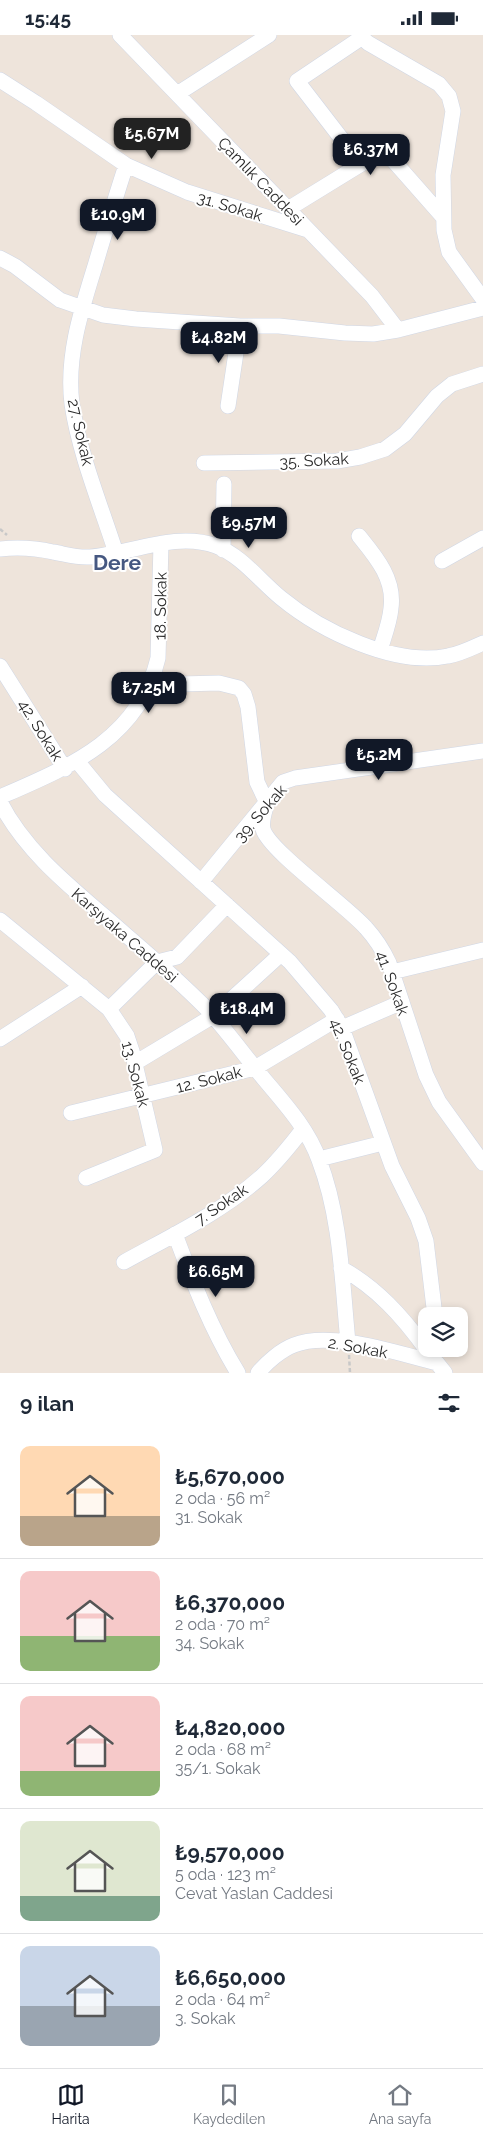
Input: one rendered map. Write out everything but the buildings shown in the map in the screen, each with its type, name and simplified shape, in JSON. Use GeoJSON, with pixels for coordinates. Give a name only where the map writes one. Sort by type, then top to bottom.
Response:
{"type":"FeatureCollection","features":[{"type":"Feature","properties":{"kind":"street","name":"Çamlık Caddesi"},"geometry":{"type":"LineString","coordinates":[[120,35],[372,296],[398,330]]}},
{"type":"Feature","properties":{"kind":"street"},"geometry":{"type":"LineString","coordinates":[[177,94],[269,35]]}},
{"type":"Feature","properties":{"kind":"street"},"geometry":{"type":"LineString","coordinates":[[361,164],[297,81],[360,36],[439,84],[449,96],[453,111],[443,175],[444,230],[449,252],[483,299]]}},
{"type":"Feature","properties":{"kind":"street","name":"31. Sokak"},"geometry":{"type":"LineString","coordinates":[[0,81],[36,103],[126,165],[187,192],[309,231]]}},
{"type":"Feature","properties":{"kind":"street"},"geometry":{"type":"LineString","coordinates":[[288,209],[384,151],[443,217]]}},
{"type":"Feature","properties":{"kind":"street","name":"27. Sokak"},"geometry":{"type":"LineString","coordinates":[[116,553],[83,450],[72,404],[71,373],[75,336],[82,309],[126,165]]}},
{"type":"Feature","properties":{"kind":"street"},"geometry":{"type":"LineString","coordinates":[[0,258],[15,266],[60,300],[103,315],[136,319],[240,326],[278,326],[373,334],[398,330],[483,308]]}},
{"type":"Feature","properties":{"kind":"street"},"geometry":{"type":"LineString","coordinates":[[228,406],[240,326]]}},
{"type":"Feature","properties":{"kind":"street","name":"35. Sokak"},"geometry":{"type":"LineString","coordinates":[[204,463],[337,461],[360,457],[385,449],[405,434],[437,396],[452,384],[483,374]]}},
{"type":"Feature","properties":{"kind":"street"},"geometry":{"type":"LineString","coordinates":[[223,550],[224,484]]}},
{"type":"Feature","properties":{"kind":"street"},"geometry":{"type":"LineString","coordinates":[[359,535],[381,565],[389,583],[391,609],[380,650]]}},
{"type":"Feature","properties":{"kind":"street"},"geometry":{"type":"LineString","coordinates":[[442,561],[483,538]]}},
{"type":"Feature","properties":{"kind":"street"},"geometry":{"type":"LineString","coordinates":[[0,549],[32,549],[88,557],[188,541],[217,546],[258,576],[279,597],[303,615],[326,630],[363,645],[395,654],[433,657],[447,656],[483,643]]}},
{"type":"Feature","properties":{"kind":"street","name":"18. Sokak"},"geometry":{"type":"LineString","coordinates":[[0,797],[71,765],[105,743],[121,727],[142,699],[151,681],[158,658],[160,641],[161,544]]}},
{"type":"Feature","properties":{"kind":"street","name":"42. Sokak"},"geometry":{"type":"LineString","coordinates":[[0,666],[71,765],[281,954],[312,985],[339,1024],[392,1166],[418,1218],[426,1241],[434,1307]]}},
{"type":"Feature","properties":{"kind":"street"},"geometry":{"type":"LineString","coordinates":[[151,681],[182,684],[219,683],[238,688],[244,694],[248,707],[257,782],[267,803]]}},
{"type":"Feature","properties":{"kind":"street","name":"39. Sokak"},"geometry":{"type":"LineString","coordinates":[[201,882],[267,803],[273,792],[282,782],[295,778],[483,751]]}},
{"type":"Feature","properties":{"kind":"street","name":"Karşıyaka Caddesi"},"geometry":{"type":"LineString","coordinates":[[0,802],[8,818],[48,867],[157,962],[213,1016],[292,1112],[303,1129],[319,1159],[330,1199],[341,1268],[348,1342]]}},
{"type":"Feature","properties":{"kind":"street","name":"41. Sokak"},"geometry":{"type":"LineString","coordinates":[[267,803],[263,829],[273,846],[366,928],[381,946],[392,972],[426,1075],[439,1102],[483,1163]]}},
{"type":"Feature","properties":{"kind":"street"},"geometry":{"type":"LineString","coordinates":[[109,1009],[157,962],[177,957],[227,905]]}},
{"type":"Feature","properties":{"kind":"street","name":"13. Sokak"},"geometry":{"type":"LineString","coordinates":[[0,919],[109,1009],[127,1036],[155,1149],[86,1178]]}},
{"type":"Feature","properties":{"kind":"street"},"geometry":{"type":"LineString","coordinates":[[392,972],[483,950]]}},
{"type":"Feature","properties":{"kind":"street"},"geometry":{"type":"LineString","coordinates":[[135,1063],[213,1016],[281,954]]}},
{"type":"Feature","properties":{"kind":"street"},"geometry":{"type":"LineString","coordinates":[[0,1039],[82,986]]}},
{"type":"Feature","properties":{"kind":"street","name":"12. Sokak"},"geometry":{"type":"LineString","coordinates":[[71,1113],[255,1068],[339,1024],[402,1002]]}},
{"type":"Feature","properties":{"kind":"street","name":"7. Sokak"},"geometry":{"type":"LineString","coordinates":[[124,1262],[227,1202],[261,1177],[283,1155],[303,1129]]}},
{"type":"Feature","properties":{"kind":"street"},"geometry":{"type":"LineString","coordinates":[[319,1159],[383,1143]]}},
{"type":"Feature","properties":{"kind":"street"},"geometry":{"type":"LineString","coordinates":[[175,1234],[209,1320],[222,1348],[238,1373]]}},
{"type":"Feature","properties":{"kind":"street","name":"2. Sokak"},"geometry":{"type":"LineString","coordinates":[[341,1268],[360,1279],[380,1295],[402,1315],[418,1338]]}},
{"type":"Feature","properties":{"kind":"street","name":"2. Sokak"},"geometry":{"type":"LineString","coordinates":[[258,1373],[277,1355],[293,1345],[319,1340],[348,1342],[439,1365]]}},
{"type":"Feature","properties":{"kind":"district","name":"Dere"},"geometry":{"type":"Point","coordinates":[117,563]}}]}
